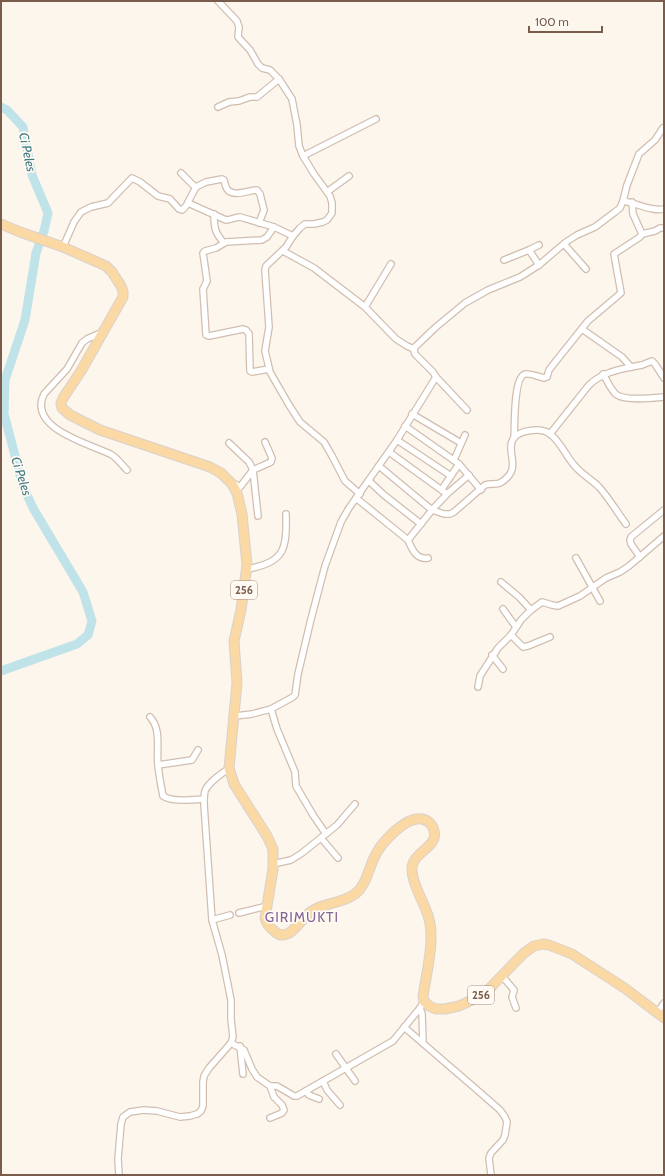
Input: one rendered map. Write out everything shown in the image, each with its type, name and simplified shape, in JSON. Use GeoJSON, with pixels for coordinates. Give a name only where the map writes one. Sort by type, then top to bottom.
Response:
{"type":"FeatureCollection","features":[{"type":"Feature","properties":{"kind":"main road","name":"256"},"geometry":{"type":"LineString","coordinates":[[1,224],[63,247],[106,266],[112,272],[122,289],[123,297],[83,367],[63,398],[62,406],[65,412],[100,430],[210,467],[221,473],[230,482],[237,493],[241,507],[247,569],[241,610],[234,641],[238,680],[229,768],[234,784],[270,841],[273,849],[273,864],[265,919],[267,925],[278,934],[290,934],[313,910],[351,896],[359,890],[382,844],[395,831],[406,823],[412,820],[422,819],[428,821],[432,826],[435,835],[434,841],[415,859],[412,867],[413,875],[427,911],[430,924],[430,956],[422,1005],[440,1009],[459,1006],[489,989],[529,949],[539,945],[549,945],[572,954],[620,985],[660,1016]]}},
{"type":"Feature","properties":{"kind":"street"},"geometry":{"type":"LineString","coordinates":[[218,1],[238,21],[238,37],[250,50],[258,64],[262,68],[270,70],[279,79],[292,99],[299,146],[303,156],[332,200],[332,213],[330,217],[323,222],[305,224],[300,228],[283,251],[269,263],[266,270],[269,327],[265,351],[269,369],[288,405],[300,422],[324,442],[345,481],[358,496],[408,540],[414,553],[423,559],[428,558]]}},
{"type":"Feature","properties":{"kind":"street"},"geometry":{"type":"LineString","coordinates":[[218,106],[250,97],[257,97],[279,79]]}},
{"type":"Feature","properties":{"kind":"street"},"geometry":{"type":"LineString","coordinates":[[303,156],[376,119]]}},
{"type":"Feature","properties":{"kind":"street"},"geometry":{"type":"LineString","coordinates":[[414,349],[436,327],[465,303],[488,290],[520,278],[577,235],[595,227],[609,218],[620,208],[639,154],[656,140],[663,128]]}},
{"type":"Feature","properties":{"kind":"street"},"geometry":{"type":"LineString","coordinates":[[181,173],[196,187]]}},
{"type":"Feature","properties":{"kind":"street"},"geometry":{"type":"LineString","coordinates":[[327,192],[349,176]]}},
{"type":"Feature","properties":{"kind":"street"},"geometry":{"type":"LineString","coordinates":[[63,247],[74,222],[81,212],[91,207],[108,203],[132,178],[140,182],[158,196],[170,199],[179,209],[182,210],[185,208],[196,187],[206,182],[222,179],[224,180],[227,189],[231,192],[239,193],[257,190],[260,194],[264,210],[259,223]]}},
{"type":"Feature","properties":{"kind":"street"},"geometry":{"type":"LineString","coordinates":[[623,201],[632,202],[657,210],[664,209]]}},
{"type":"Feature","properties":{"kind":"street"},"geometry":{"type":"LineString","coordinates":[[632,202],[633,214],[642,234]]}},
{"type":"Feature","properties":{"kind":"street"},"geometry":{"type":"LineString","coordinates":[[188,203],[226,220],[240,217],[274,227],[293,236]]}},
{"type":"Feature","properties":{"kind":"street"},"geometry":{"type":"LineString","coordinates":[[214,214],[215,230],[224,242]]}},
{"type":"Feature","properties":{"kind":"street"},"geometry":{"type":"LineString","coordinates":[[269,369],[252,372],[250,371],[249,334],[246,330],[243,329],[209,336],[206,335],[203,289],[207,281],[203,252],[216,248],[224,242],[262,240],[274,227]]}},
{"type":"Feature","properties":{"kind":"street"},"geometry":{"type":"LineString","coordinates":[[379,466],[432,510],[444,514],[454,512],[488,484],[498,484],[510,475],[512,470],[512,442],[514,438],[515,408],[520,380],[524,374],[541,378],[547,376],[549,370],[556,361],[597,313],[621,293],[614,254],[642,234],[664,228]]}},
{"type":"Feature","properties":{"kind":"street"},"geometry":{"type":"LineString","coordinates":[[564,244],[586,269]]}},
{"type":"Feature","properties":{"kind":"street"},"geometry":{"type":"LineString","coordinates":[[504,260],[539,245]]}},
{"type":"Feature","properties":{"kind":"street"},"geometry":{"type":"LineString","coordinates":[[529,250],[539,265]]}},
{"type":"Feature","properties":{"kind":"street"},"geometry":{"type":"LineString","coordinates":[[283,251],[314,268],[365,306],[396,339],[414,349]]}},
{"type":"Feature","properties":{"kind":"street"},"geometry":{"type":"LineString","coordinates":[[365,306],[391,264]]}},
{"type":"Feature","properties":{"kind":"street"},"geometry":{"type":"LineString","coordinates":[[582,330],[622,357],[631,367]]}},
{"type":"Feature","properties":{"kind":"street"},"geometry":{"type":"LineString","coordinates":[[103,332],[87,339],[82,343],[67,369],[44,394],[42,408],[47,421],[54,428],[85,444],[112,455],[127,470]]}},
{"type":"Feature","properties":{"kind":"street"},"geometry":{"type":"LineString","coordinates":[[414,349],[415,354],[467,410]]}},
{"type":"Feature","properties":{"kind":"street"},"geometry":{"type":"LineString","coordinates":[[550,434],[589,385],[603,374],[642,365],[652,361],[663,376]]}},
{"type":"Feature","properties":{"kind":"street"},"geometry":{"type":"LineString","coordinates":[[603,374],[615,394],[621,397],[642,399],[664,397]]}},
{"type":"Feature","properties":{"kind":"street"},"geometry":{"type":"LineString","coordinates":[[235,716],[252,714],[271,709],[293,697],[296,693],[298,674],[325,566],[341,522],[349,508],[398,440],[412,414],[436,377]]}},
{"type":"Feature","properties":{"kind":"street"},"geometry":{"type":"LineString","coordinates":[[412,414],[461,444]]}},
{"type":"Feature","properties":{"kind":"street"},"geometry":{"type":"LineString","coordinates":[[405,426],[459,464],[481,490]]}},
{"type":"Feature","properties":{"kind":"street"},"geometry":{"type":"LineString","coordinates":[[514,438],[523,432],[528,431],[539,431],[550,434],[563,448],[577,469],[599,487],[626,524]]}},
{"type":"Feature","properties":{"kind":"street"},"geometry":{"type":"LineString","coordinates":[[454,460],[465,435]]}},
{"type":"Feature","properties":{"kind":"street"},"geometry":{"type":"LineString","coordinates":[[398,440],[451,476]]}},
{"type":"Feature","properties":{"kind":"street"},"geometry":{"type":"LineString","coordinates":[[230,482],[240,487],[253,470],[269,464],[272,460],[265,442]]}},
{"type":"Feature","properties":{"kind":"street"},"geometry":{"type":"LineString","coordinates":[[229,443],[249,462],[253,470],[258,516]]}},
{"type":"Feature","properties":{"kind":"street"},"geometry":{"type":"LineString","coordinates":[[388,452],[444,491]]}},
{"type":"Feature","properties":{"kind":"street"},"geometry":{"type":"LineString","coordinates":[[408,540],[432,510],[459,464]]}},
{"type":"Feature","properties":{"kind":"street"},"geometry":{"type":"LineString","coordinates":[[444,491],[468,475]]}},
{"type":"Feature","properties":{"kind":"street"},"geometry":{"type":"LineString","coordinates":[[369,481],[384,495],[421,524]]}},
{"type":"Feature","properties":{"kind":"street"},"geometry":{"type":"LineString","coordinates":[[640,557],[631,544],[631,538],[664,510]]}},
{"type":"Feature","properties":{"kind":"street"},"geometry":{"type":"LineString","coordinates":[[247,569],[266,565],[280,555],[285,541],[286,514]]}},
{"type":"Feature","properties":{"kind":"street"},"geometry":{"type":"LineString","coordinates":[[478,687],[480,676],[492,655],[512,635],[516,627],[531,610],[542,602],[555,606],[564,604],[580,596],[606,578],[624,570],[664,536]]}},
{"type":"Feature","properties":{"kind":"street"},"geometry":{"type":"LineString","coordinates":[[576,558],[600,601]]}},
{"type":"Feature","properties":{"kind":"street"},"geometry":{"type":"LineString","coordinates":[[500,582],[519,597],[531,610]]}},
{"type":"Feature","properties":{"kind":"street"},"geometry":{"type":"LineString","coordinates":[[503,609],[516,627]]}},
{"type":"Feature","properties":{"kind":"street"},"geometry":{"type":"LineString","coordinates":[[512,635],[523,647],[550,637]]}},
{"type":"Feature","properties":{"kind":"street"},"geometry":{"type":"LineString","coordinates":[[492,655],[503,669]]}},
{"type":"Feature","properties":{"kind":"street"},"geometry":{"type":"LineString","coordinates":[[271,709],[277,729],[295,772],[296,786],[326,834]]}},
{"type":"Feature","properties":{"kind":"street"},"geometry":{"type":"LineString","coordinates":[[150,717],[155,723],[157,729],[158,765],[162,795],[166,798],[188,800],[204,799]]}},
{"type":"Feature","properties":{"kind":"street"},"geometry":{"type":"LineString","coordinates":[[158,765],[192,760],[198,750]]}},
{"type":"Feature","properties":{"kind":"street"},"geometry":{"type":"LineString","coordinates":[[119,1175],[118,1159],[123,1117],[130,1112],[144,1110],[180,1116],[197,1114],[204,1106],[204,1076],[231,1043],[234,1037],[231,1019],[232,1000],[222,955],[212,920],[204,799],[204,792],[207,788],[218,776],[229,768]]}},
{"type":"Feature","properties":{"kind":"street"},"geometry":{"type":"LineString","coordinates":[[273,864],[291,860],[337,825],[355,804]]}},
{"type":"Feature","properties":{"kind":"street"},"geometry":{"type":"LineString","coordinates":[[321,838],[338,858]]}},
{"type":"Feature","properties":{"kind":"street"},"geometry":{"type":"LineString","coordinates":[[239,913],[267,906]]}},
{"type":"Feature","properties":{"kind":"street"},"geometry":{"type":"LineString","coordinates":[[212,920],[230,915]]}},
{"type":"Feature","properties":{"kind":"street"},"geometry":{"type":"LineString","coordinates":[[502,976],[514,990],[512,997],[516,1008]]}},
{"type":"Feature","properties":{"kind":"street"},"geometry":{"type":"LineString","coordinates":[[660,1016],[664,1004]]}},
{"type":"Feature","properties":{"kind":"street"},"geometry":{"type":"LineString","coordinates":[[231,1043],[240,1046],[244,1050],[254,1074],[257,1077],[270,1086],[278,1086],[294,1096],[306,1091],[393,1041],[422,1005]]}},
{"type":"Feature","properties":{"kind":"street"},"geometry":{"type":"LineString","coordinates":[[422,1005],[422,1043]]}},
{"type":"Feature","properties":{"kind":"street"},"geometry":{"type":"LineString","coordinates":[[404,1027],[500,1110],[505,1117],[507,1122],[505,1135],[503,1140],[491,1153],[489,1158],[491,1175]]}},
{"type":"Feature","properties":{"kind":"street"},"geometry":{"type":"LineString","coordinates":[[240,1046],[243,1074]]}},
{"type":"Feature","properties":{"kind":"street"},"geometry":{"type":"LineString","coordinates":[[336,1054],[355,1081]]}},
{"type":"Feature","properties":{"kind":"street"},"geometry":{"type":"LineString","coordinates":[[323,1081],[327,1090],[340,1105]]}},
{"type":"Feature","properties":{"kind":"street"},"geometry":{"type":"LineString","coordinates":[[270,1086],[274,1097],[284,1108],[282,1113],[270,1118]]}},
{"type":"Feature","properties":{"kind":"street"},"geometry":{"type":"LineString","coordinates":[[306,1091],[309,1095],[319,1099]]}},
{"type":"Feature","properties":{"kind":"waterway","name":"Ci Peles"},"geometry":{"type":"LineString","coordinates":[[1,107],[7,110],[23,127],[32,175],[48,213],[44,231],[36,253],[25,320],[5,380],[4,414],[23,486],[33,508],[83,592],[92,621],[88,635],[77,644],[1,671]]}},
{"type":"Feature","properties":{"kind":"district","name":"GIRIMUKTI"},"geometry":{"type":"Point","coordinates":[302,917]}}]}
